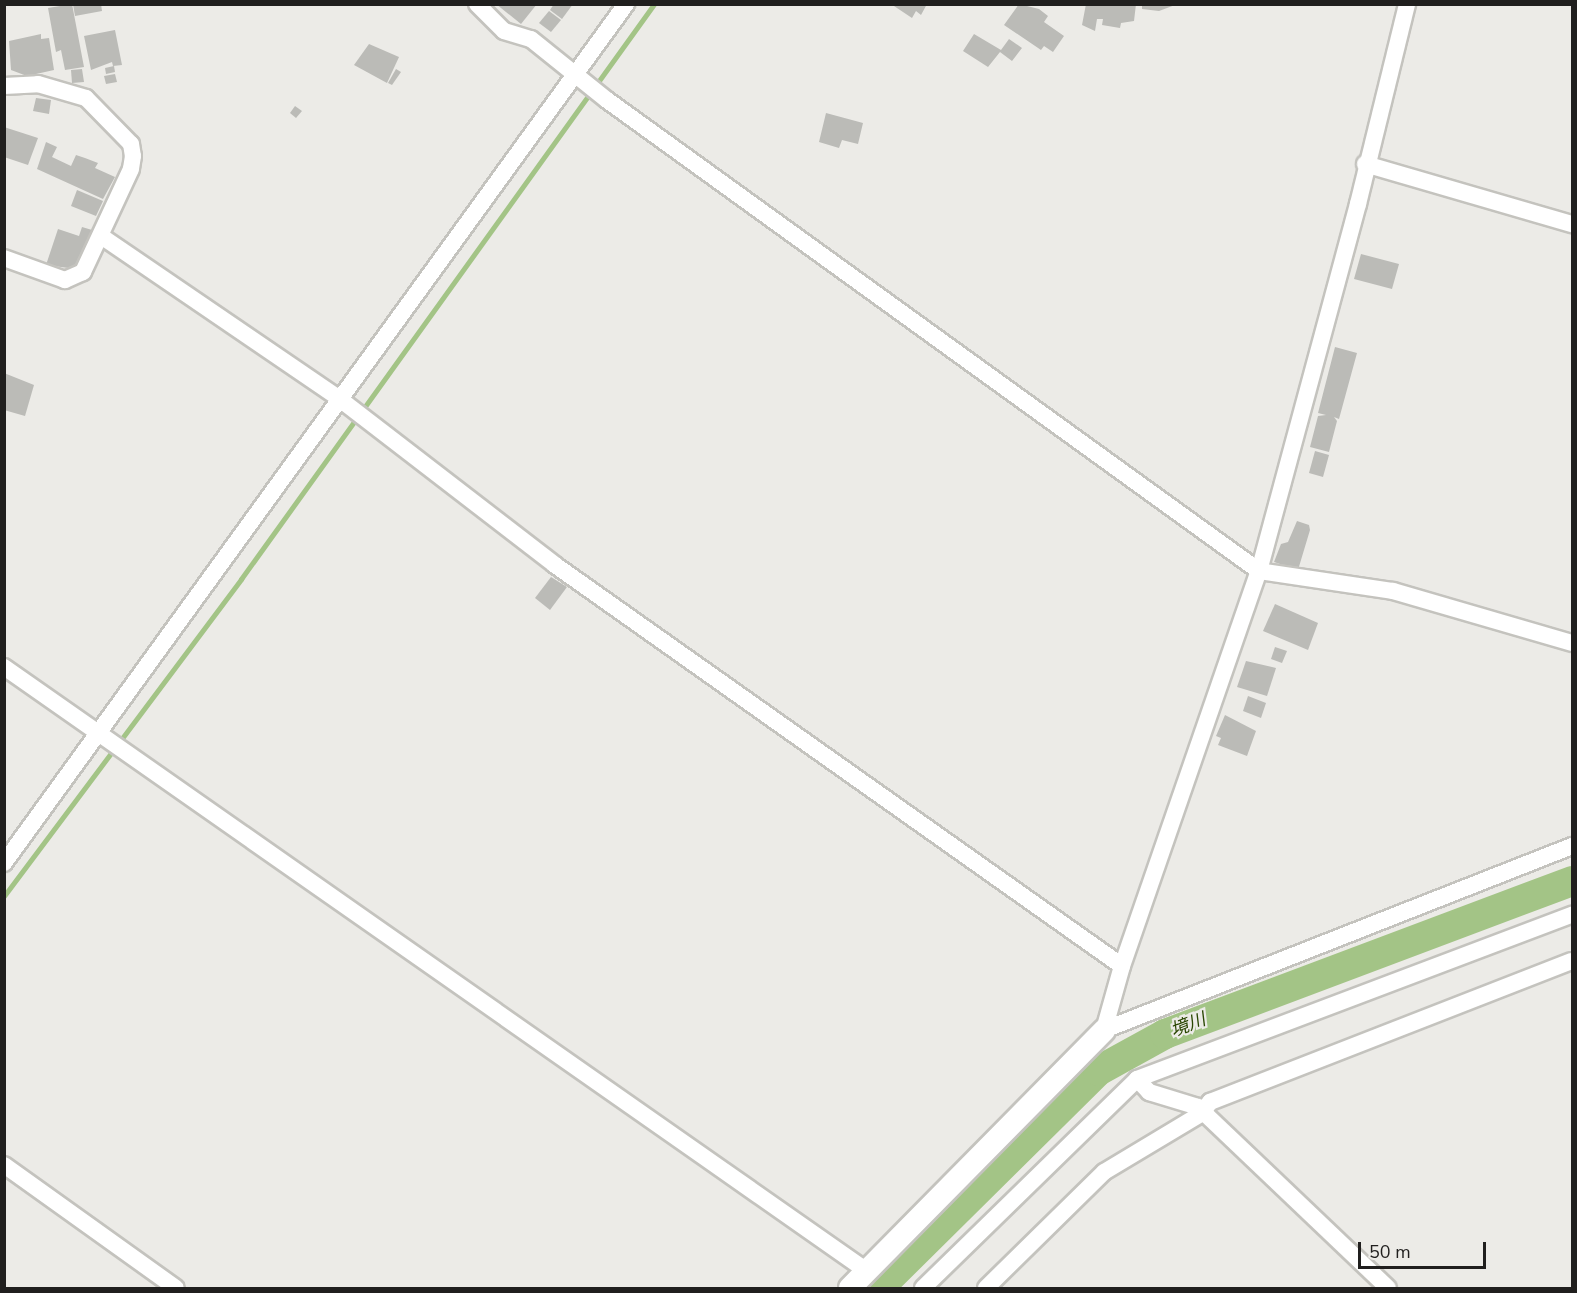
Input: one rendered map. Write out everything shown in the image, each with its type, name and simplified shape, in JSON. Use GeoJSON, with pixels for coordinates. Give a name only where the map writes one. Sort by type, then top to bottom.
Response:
{"type":"FeatureCollection","features":[{"type":"Feature","properties":{"kind":"street"},"geometry":{"type":"LineString","coordinates":[[477,4],[504,32],[531,39],[607,100],[1259,571],[1394,591],[1572,643]]}},
{"type":"Feature","properties":{"kind":"street"},"geometry":{"type":"LineString","coordinates":[[4,863],[102,738],[346,404],[581,77],[626,4]]}},
{"type":"Feature","properties":{"kind":"street"},"geometry":{"type":"LineString","coordinates":[[1104,1030],[1122,966],[1259,571],[1358,204],[1365,164],[1407,4]]}},
{"type":"Feature","properties":{"kind":"street"},"geometry":{"type":"LineString","coordinates":[[4,86],[38,84],[86,98],[130,144],[131,169],[83,272],[65,280],[4,258]]}},
{"type":"Feature","properties":{"kind":"street"},"geometry":{"type":"LineString","coordinates":[[1365,164],[1572,224]]}},
{"type":"Feature","properties":{"kind":"street"},"geometry":{"type":"LineString","coordinates":[[101,236],[346,404],[555,565],[1122,966]]}},
{"type":"Feature","properties":{"kind":"street"},"geometry":{"type":"LineString","coordinates":[[4,667],[102,738],[867,1271]]}},
{"type":"Feature","properties":{"kind":"street"},"geometry":{"type":"LineString","coordinates":[[850,1288],[1104,1030],[1572,846]]}},
{"type":"Feature","properties":{"kind":"street"},"geometry":{"type":"LineString","coordinates":[[923,1288],[1137,1079],[1572,915]]}},
{"type":"Feature","properties":{"kind":"street"},"geometry":{"type":"LineString","coordinates":[[986,1288],[1104,1172],[1202,1113],[1210,1102],[1572,961]]}},
{"type":"Feature","properties":{"kind":"street"},"geometry":{"type":"LineString","coordinates":[[1137,1079],[1149,1092],[1198,1107],[1388,1288]]}},
{"type":"Feature","properties":{"kind":"street"},"geometry":{"type":"LineString","coordinates":[[4,1165],[176,1288]]}},
{"type":"Feature","properties":{"kind":"building"},"geometry":{"type":"Polygon","coordinates":[[[72,4],[84,67],[65,70],[61,50],[56,52],[48,8],[72,4]]]}},
{"type":"Feature","properties":{"kind":"building"},"geometry":{"type":"Polygon","coordinates":[[[73,4],[101,4],[102,11],[75,16],[73,4]]]}},
{"type":"Feature","properties":{"kind":"building"},"geometry":{"type":"Polygon","coordinates":[[[496,4],[537,4],[521,24],[496,4]]]}},
{"type":"Feature","properties":{"kind":"building"},"geometry":{"type":"Polygon","coordinates":[[[554,4],[573,4],[562,19],[550,10],[554,4]]]}},
{"type":"Feature","properties":{"kind":"building"},"geometry":{"type":"Polygon","coordinates":[[[891,4],[927,4],[921,15],[916,11],[912,18],[891,4]]]}},
{"type":"Feature","properties":{"kind":"building"},"geometry":{"type":"Polygon","coordinates":[[[1019,4],[1039,9],[1048,16],[1044,22],[1064,36],[1053,52],[1044,46],[1041,50],[1004,25],[1019,4]]]}},
{"type":"Feature","properties":{"kind":"building"},"geometry":{"type":"Polygon","coordinates":[[[1086,4],[1136,4],[1134,21],[1121,23],[1120,28],[1102,25],[1103,19],[1097,19],[1095,31],[1082,25],[1086,4]]]}},
{"type":"Feature","properties":{"kind":"building"},"geometry":{"type":"Polygon","coordinates":[[[1142,4],[1175,5],[1159,11],[1142,9],[1142,4]]]}},
{"type":"Feature","properties":{"kind":"building"},"geometry":{"type":"Polygon","coordinates":[[[549,11],[561,20],[551,32],[539,23],[549,11]]]}},
{"type":"Feature","properties":{"kind":"building"},"geometry":{"type":"Polygon","coordinates":[[[115,30],[122,65],[113,66],[112,62],[91,70],[84,36],[115,30]]]}},
{"type":"Feature","properties":{"kind":"building"},"geometry":{"type":"Polygon","coordinates":[[[41,34],[41,39],[49,38],[54,70],[27,76],[11,70],[9,41],[41,34]]]}},
{"type":"Feature","properties":{"kind":"building"},"geometry":{"type":"Polygon","coordinates":[[[974,34],[1001,50],[1009,39],[1022,48],[1012,61],[1000,52],[988,67],[963,51],[974,34]]]}},
{"type":"Feature","properties":{"kind":"building"},"geometry":{"type":"Polygon","coordinates":[[[369,44],[399,57],[387,83],[354,65],[369,44]]]}},
{"type":"Feature","properties":{"kind":"building"},"geometry":{"type":"Polygon","coordinates":[[[114,66],[115,72],[106,74],[105,68],[114,66]]]}},
{"type":"Feature","properties":{"kind":"building"},"geometry":{"type":"Polygon","coordinates":[[[82,69],[84,82],[72,83],[71,70],[82,69]]]}},
{"type":"Feature","properties":{"kind":"building"},"geometry":{"type":"Polygon","coordinates":[[[396,69],[401,72],[392,85],[388,83],[396,69]]]}},
{"type":"Feature","properties":{"kind":"building"},"geometry":{"type":"Polygon","coordinates":[[[115,74],[117,82],[106,84],[104,76],[115,74]]]}},
{"type":"Feature","properties":{"kind":"building"},"geometry":{"type":"Polygon","coordinates":[[[36,98],[51,100],[49,114],[33,111],[36,98]]]}},
{"type":"Feature","properties":{"kind":"building"},"geometry":{"type":"Polygon","coordinates":[[[295,106],[302,111],[296,118],[290,113],[295,106]]]}},
{"type":"Feature","properties":{"kind":"building"},"geometry":{"type":"Polygon","coordinates":[[[826,113],[863,123],[858,144],[842,140],[839,148],[819,142],[826,113]]]}},
{"type":"Feature","properties":{"kind":"building"},"geometry":{"type":"Polygon","coordinates":[[[4,127],[38,138],[28,165],[4,157],[4,127]]]}},
{"type":"Feature","properties":{"kind":"building"},"geometry":{"type":"Polygon","coordinates":[[[46,142],[57,147],[52,157],[71,166],[76,155],[98,163],[95,168],[115,177],[103,199],[37,169],[46,142]]]}},
{"type":"Feature","properties":{"kind":"building"},"geometry":{"type":"Polygon","coordinates":[[[77,190],[103,201],[96,216],[71,206],[77,190]]]}},
{"type":"Feature","properties":{"kind":"building"},"geometry":{"type":"Polygon","coordinates":[[[82,227],[92,230],[76,269],[46,265],[58,229],[79,236],[82,227]]]}},
{"type":"Feature","properties":{"kind":"building"},"geometry":{"type":"Polygon","coordinates":[[[1361,254],[1399,264],[1392,289],[1354,279],[1361,254]]]}},
{"type":"Feature","properties":{"kind":"building"},"geometry":{"type":"Polygon","coordinates":[[[1335,347],[1357,353],[1339,419],[1334,417],[1337,421],[1329,452],[1310,447],[1318,416],[1326,415],[1318,413],[1335,347]]]}},
{"type":"Feature","properties":{"kind":"building"},"geometry":{"type":"Polygon","coordinates":[[[4,373],[34,385],[25,416],[4,410],[4,373]]]}},
{"type":"Feature","properties":{"kind":"building"},"geometry":{"type":"Polygon","coordinates":[[[1315,451],[1329,455],[1323,477],[1309,473],[1315,451]]]}},
{"type":"Feature","properties":{"kind":"building"},"geometry":{"type":"Polygon","coordinates":[[[1297,521],[1309,525],[1310,530],[1298,570],[1274,562],[1281,544],[1288,542],[1297,521]]]}},
{"type":"Feature","properties":{"kind":"building"},"geometry":{"type":"Polygon","coordinates":[[[551,577],[567,587],[550,610],[535,598],[551,577]]]}},
{"type":"Feature","properties":{"kind":"building"},"geometry":{"type":"Polygon","coordinates":[[[1275,604],[1318,623],[1308,650],[1263,631],[1275,604]]]}},
{"type":"Feature","properties":{"kind":"building"},"geometry":{"type":"Polygon","coordinates":[[[1275,647],[1287,651],[1282,663],[1271,659],[1275,647]]]}},
{"type":"Feature","properties":{"kind":"building"},"geometry":{"type":"Polygon","coordinates":[[[1246,661],[1276,668],[1267,696],[1237,687],[1246,661]]]}},
{"type":"Feature","properties":{"kind":"building"},"geometry":{"type":"Polygon","coordinates":[[[1248,696],[1266,703],[1261,718],[1243,711],[1248,696]]]}},
{"type":"Feature","properties":{"kind":"building"},"geometry":{"type":"Polygon","coordinates":[[[1225,715],[1256,731],[1247,756],[1218,745],[1221,738],[1216,736],[1225,715]]]}},
{"type":"Feature","properties":{"kind":"waterway"},"geometry":{"type":"LineString","coordinates":[[4,896],[241,579],[654,4]]}},
{"type":"Feature","properties":{"kind":"waterway","name":"境川"},"geometry":{"type":"LineString","coordinates":[[879,1288],[1098,1071],[1165,1034],[1572,881]]}}]}
